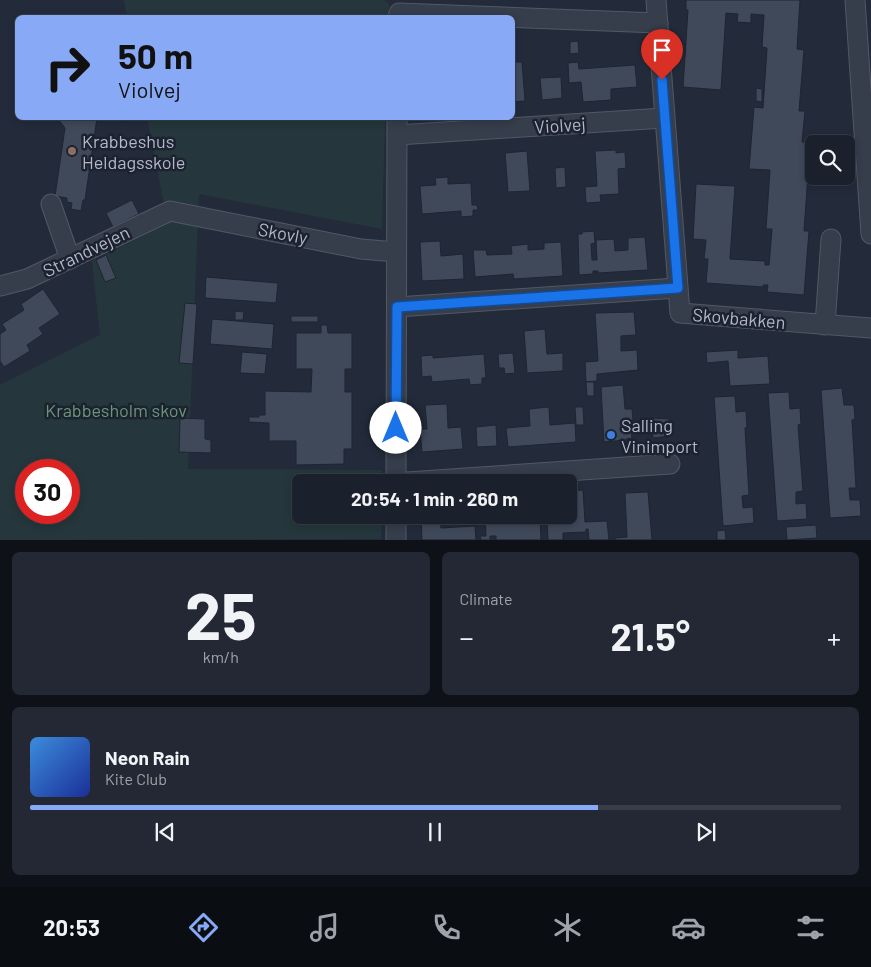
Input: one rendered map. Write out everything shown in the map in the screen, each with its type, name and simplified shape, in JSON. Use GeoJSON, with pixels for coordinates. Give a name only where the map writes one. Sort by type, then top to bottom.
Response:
{"type":"FeatureCollection","features":[{"type":"Feature","properties":{"kind":"street","name":"Skovbakken"},"geometry":{"type":"LineString","coordinates":[[656,0],[680,313],[871,328]]}},
{"type":"Feature","properties":{"kind":"street"},"geometry":{"type":"LineString","coordinates":[[855,0],[871,234]]}},
{"type":"Feature","properties":{"kind":"street"},"geometry":{"type":"LineString","coordinates":[[399,15],[399,13],[451,15]]}},
{"type":"Feature","properties":{"kind":"street"},"geometry":{"type":"LineString","coordinates":[[515,17],[658,23]]}},
{"type":"Feature","properties":{"kind":"street","name":"Violvej"},"geometry":{"type":"LineString","coordinates":[[396,474],[397,126],[664,118]]}},
{"type":"Feature","properties":{"kind":"street"},"geometry":{"type":"LineString","coordinates":[[51,204],[70,259]]}},
{"type":"Feature","properties":{"kind":"street","name":"Skovly"},"geometry":{"type":"LineString","coordinates":[[170,211],[361,249],[396,252]]}},
{"type":"Feature","properties":{"kind":"street","name":"Strandvejen"},"geometry":{"type":"LineString","coordinates":[[0,286],[27,279],[170,211]]}},
{"type":"Feature","properties":{"kind":"street"},"geometry":{"type":"LineString","coordinates":[[825,325],[831,239]]}},
{"type":"Feature","properties":{"kind":"street"},"geometry":{"type":"LineString","coordinates":[[397,307],[678,288]]}},
{"type":"Feature","properties":{"kind":"street"},"geometry":{"type":"LineString","coordinates":[[524,474],[670,464]]}},
{"type":"Feature","properties":{"kind":"street"},"geometry":{"type":"LineString","coordinates":[[396,524],[396,540]]}},
{"type":"Feature","properties":{"kind":"green space"},"geometry":{"type":"Polygon","coordinates":[[[124,0],[384,0],[389,4],[389,15],[127,15],[124,0]]]}},
{"type":"Feature","properties":{"kind":"green space","name":"Krabbesholm skov"},"geometry":{"type":"Polygon","coordinates":[[[147,120],[385,120],[382,229],[199,194],[188,469],[382,470],[382,474],[292,474],[292,524],[382,524],[381,539],[0,540],[0,385],[100,335],[92,261],[168,224],[147,120]]]}},
{"type":"Feature","properties":{"kind":"building"},"geometry":{"type":"Polygon","coordinates":[[[686,0],[800,0],[797,49],[804,50],[799,111],[805,111],[802,142],[805,142],[805,185],[807,185],[804,231],[809,231],[804,295],[767,292],[768,285],[763,285],[763,287],[706,283],[708,259],[704,259],[706,240],[693,239],[696,184],[735,186],[730,259],[765,261],[765,265],[769,265],[772,229],[766,229],[770,170],[749,169],[754,107],[763,108],[767,48],[762,47],[764,15],[751,14],[751,23],[737,22],[738,14],[726,13],[721,90],[683,87],[688,10],[686,10],[686,0]]]}},
{"type":"Feature","properties":{"kind":"building"},"geometry":{"type":"Polygon","coordinates":[[[578,41],[579,53],[570,54],[570,42],[578,41]]]}},
{"type":"Feature","properties":{"kind":"building"},"geometry":{"type":"Polygon","coordinates":[[[515,62],[522,62],[525,101],[515,102],[515,62]]]}},
{"type":"Feature","properties":{"kind":"building"},"geometry":{"type":"Polygon","coordinates":[[[578,62],[579,69],[635,65],[637,87],[611,89],[611,100],[583,102],[581,82],[569,83],[568,63],[578,62]]]}},
{"type":"Feature","properties":{"kind":"building"},"geometry":{"type":"Polygon","coordinates":[[[561,77],[562,98],[542,100],[540,78],[561,77]]]}},
{"type":"Feature","properties":{"kind":"building"},"geometry":{"type":"Polygon","coordinates":[[[756,88],[762,89],[762,102],[756,101],[756,88]]]}},
{"type":"Feature","properties":{"kind":"building"},"geometry":{"type":"Polygon","coordinates":[[[59,120],[97,120],[85,200],[83,200],[81,211],[71,209],[72,203],[67,202],[67,198],[55,196],[65,128],[59,120]]]}},
{"type":"Feature","properties":{"kind":"building"},"geometry":{"type":"Polygon","coordinates":[[[616,150],[616,153],[625,152],[626,168],[618,169],[619,194],[600,195],[601,202],[586,203],[585,187],[597,186],[595,151],[616,150]]]}},
{"type":"Feature","properties":{"kind":"building"},"geometry":{"type":"Polygon","coordinates":[[[527,151],[530,191],[508,192],[505,153],[527,151]]]}},
{"type":"Feature","properties":{"kind":"building"},"geometry":{"type":"Polygon","coordinates":[[[565,167],[566,187],[556,188],[555,168],[565,167]]]}},
{"type":"Feature","properties":{"kind":"building"},"geometry":{"type":"Polygon","coordinates":[[[448,177],[448,184],[471,183],[472,205],[477,205],[478,210],[473,210],[473,216],[461,217],[461,211],[422,214],[420,186],[436,185],[435,178],[448,177]]]}},
{"type":"Feature","properties":{"kind":"building"},"geometry":{"type":"Polygon","coordinates":[[[132,200],[139,214],[113,227],[106,213],[132,200]]]}},
{"type":"Feature","properties":{"kind":"building"},"geometry":{"type":"Polygon","coordinates":[[[594,231],[595,243],[591,244],[592,260],[597,260],[596,240],[614,239],[615,251],[628,250],[628,238],[645,237],[648,270],[598,273],[598,271],[593,271],[593,274],[579,275],[578,234],[594,231]]]}},
{"type":"Feature","properties":{"kind":"building"},"geometry":{"type":"Polygon","coordinates":[[[440,241],[441,256],[463,254],[464,279],[422,281],[420,242],[440,241]]]}},
{"type":"Feature","properties":{"kind":"building"},"geometry":{"type":"Polygon","coordinates":[[[561,242],[563,276],[514,279],[513,274],[475,277],[473,250],[486,250],[487,255],[512,254],[511,246],[528,244],[528,250],[544,249],[544,243],[561,242]]]}},
{"type":"Feature","properties":{"kind":"building"},"geometry":{"type":"Polygon","coordinates":[[[106,255],[116,278],[105,282],[96,260],[106,255]]]}},
{"type":"Feature","properties":{"kind":"building"},"geometry":{"type":"Polygon","coordinates":[[[206,277],[278,283],[276,303],[205,298],[206,277]]]}},
{"type":"Feature","properties":{"kind":"building"},"geometry":{"type":"Polygon","coordinates":[[[43,289],[60,314],[39,328],[43,334],[27,345],[30,351],[4,367],[0,361],[0,334],[6,330],[2,324],[24,310],[21,304],[43,289]]]}},
{"type":"Feature","properties":{"kind":"building"},"geometry":{"type":"Polygon","coordinates":[[[185,303],[197,304],[193,364],[179,363],[185,303]]]}},
{"type":"Feature","properties":{"kind":"building"},"geometry":{"type":"Polygon","coordinates":[[[235,311],[244,312],[243,320],[235,320],[235,311]]]}},
{"type":"Feature","properties":{"kind":"building"},"geometry":{"type":"Polygon","coordinates":[[[634,312],[636,335],[621,336],[621,351],[637,350],[638,370],[597,374],[597,381],[586,382],[585,362],[598,361],[595,313],[634,312]]]}},
{"type":"Feature","properties":{"kind":"building"},"geometry":{"type":"Polygon","coordinates":[[[291,316],[318,316],[318,322],[291,322],[291,316]]]}},
{"type":"Feature","properties":{"kind":"building"},"geometry":{"type":"Polygon","coordinates":[[[212,319],[274,324],[272,349],[210,344],[212,319]]]}},
{"type":"Feature","properties":{"kind":"building"},"geometry":{"type":"Polygon","coordinates":[[[321,325],[327,325],[328,333],[352,333],[352,369],[345,369],[345,392],[352,392],[352,449],[344,449],[344,464],[296,465],[296,441],[269,441],[269,423],[249,422],[249,417],[265,415],[265,391],[311,392],[312,369],[296,369],[296,333],[321,333],[321,325]]]}},
{"type":"Feature","properties":{"kind":"building"},"geometry":{"type":"Polygon","coordinates":[[[545,329],[547,354],[563,353],[563,371],[527,373],[524,331],[545,329]]]}},
{"type":"Feature","properties":{"kind":"building"},"geometry":{"type":"Polygon","coordinates":[[[738,350],[738,358],[768,356],[770,384],[730,386],[728,361],[707,363],[706,352],[738,350]]]}},
{"type":"Feature","properties":{"kind":"building"},"geometry":{"type":"Polygon","coordinates":[[[242,352],[267,354],[265,374],[240,373],[242,352]]]}},
{"type":"Feature","properties":{"kind":"building"},"geometry":{"type":"Polygon","coordinates":[[[513,353],[515,373],[505,374],[504,368],[499,368],[498,354],[513,353]]]}},
{"type":"Feature","properties":{"kind":"building"},"geometry":{"type":"Polygon","coordinates":[[[484,354],[486,378],[482,378],[482,384],[470,385],[469,379],[432,382],[431,376],[422,377],[421,356],[433,355],[433,358],[484,354]]]}},
{"type":"Feature","properties":{"kind":"building"},"geometry":{"type":"Polygon","coordinates":[[[586,382],[594,382],[594,396],[587,396],[586,382]]]}},
{"type":"Feature","properties":{"kind":"building"},"geometry":{"type":"Polygon","coordinates":[[[623,385],[625,409],[632,409],[633,420],[625,421],[626,428],[631,428],[632,438],[604,442],[601,387],[623,385]]]}},
{"type":"Feature","properties":{"kind":"building"},"geometry":{"type":"Polygon","coordinates":[[[842,388],[844,405],[854,405],[855,419],[852,420],[856,488],[849,488],[850,500],[860,500],[861,516],[830,518],[821,390],[842,388]]]}},
{"type":"Feature","properties":{"kind":"building"},"geometry":{"type":"Polygon","coordinates":[[[789,392],[790,409],[800,408],[801,424],[798,425],[803,491],[796,492],[796,504],[806,503],[807,519],[777,521],[768,393],[789,392]]]}},
{"type":"Feature","properties":{"kind":"building"},"geometry":{"type":"Polygon","coordinates":[[[735,396],[736,412],[746,411],[747,427],[745,428],[749,495],[742,496],[743,508],[753,507],[754,523],[723,526],[714,397],[735,396]]]}},
{"type":"Feature","properties":{"kind":"building"},"geometry":{"type":"Polygon","coordinates":[[[447,404],[448,428],[461,427],[463,449],[422,452],[420,429],[427,429],[425,405],[447,404]]]}},
{"type":"Feature","properties":{"kind":"building"},"geometry":{"type":"Polygon","coordinates":[[[549,407],[550,425],[575,423],[576,442],[508,447],[506,428],[530,426],[529,409],[549,407]]]}},
{"type":"Feature","properties":{"kind":"building"},"geometry":{"type":"Polygon","coordinates":[[[575,407],[583,407],[584,425],[576,425],[575,407]]]}},
{"type":"Feature","properties":{"kind":"building"},"geometry":{"type":"Polygon","coordinates":[[[180,418],[205,419],[205,439],[211,440],[211,453],[179,452],[180,418]]]}},
{"type":"Feature","properties":{"kind":"building"},"geometry":{"type":"Polygon","coordinates":[[[652,418],[669,419],[670,436],[653,438],[652,418]]]}},
{"type":"Feature","properties":{"kind":"building"},"geometry":{"type":"Polygon","coordinates":[[[496,425],[497,446],[477,447],[476,427],[496,425]]]}},
{"type":"Feature","properties":{"kind":"building"},"geometry":{"type":"Polygon","coordinates":[[[577,490],[583,490],[585,522],[607,521],[609,540],[589,540],[588,529],[586,529],[586,532],[563,533],[563,540],[548,540],[547,524],[577,524],[577,490]]]}},
{"type":"Feature","properties":{"kind":"building"},"geometry":{"type":"Polygon","coordinates":[[[648,492],[652,540],[615,540],[615,538],[627,537],[625,493],[648,492]]]}},
{"type":"Feature","properties":{"kind":"building"},"geometry":{"type":"Polygon","coordinates":[[[421,524],[441,524],[441,528],[475,526],[476,540],[422,540],[421,524]]]}},
{"type":"Feature","properties":{"kind":"building"},"geometry":{"type":"Polygon","coordinates":[[[485,524],[540,524],[541,540],[496,540],[496,536],[490,536],[490,540],[481,540],[480,536],[486,536],[485,524]]]}},
{"type":"Feature","properties":{"kind":"building"},"geometry":{"type":"Polygon","coordinates":[[[816,525],[817,538],[787,540],[786,527],[816,525]]]}},
{"type":"Feature","properties":{"kind":"building"},"geometry":{"type":"Polygon","coordinates":[[[725,530],[726,540],[717,540],[717,531],[725,530]]]}},
{"type":"Feature","properties":{"kind":"place","name":"Krabbeshus Heldagsskole"},"geometry":{"type":"Point","coordinates":[72,151]}},
{"type":"Feature","properties":{"kind":"place","name":"Salling Vinimport"},"geometry":{"type":"Point","coordinates":[611,435]}},
{"type":"Feature","properties":{"kind":"route"},"geometry":{"type":"LineString","coordinates":[[396,428],[397,307],[678,288],[662,80]]}}]}
